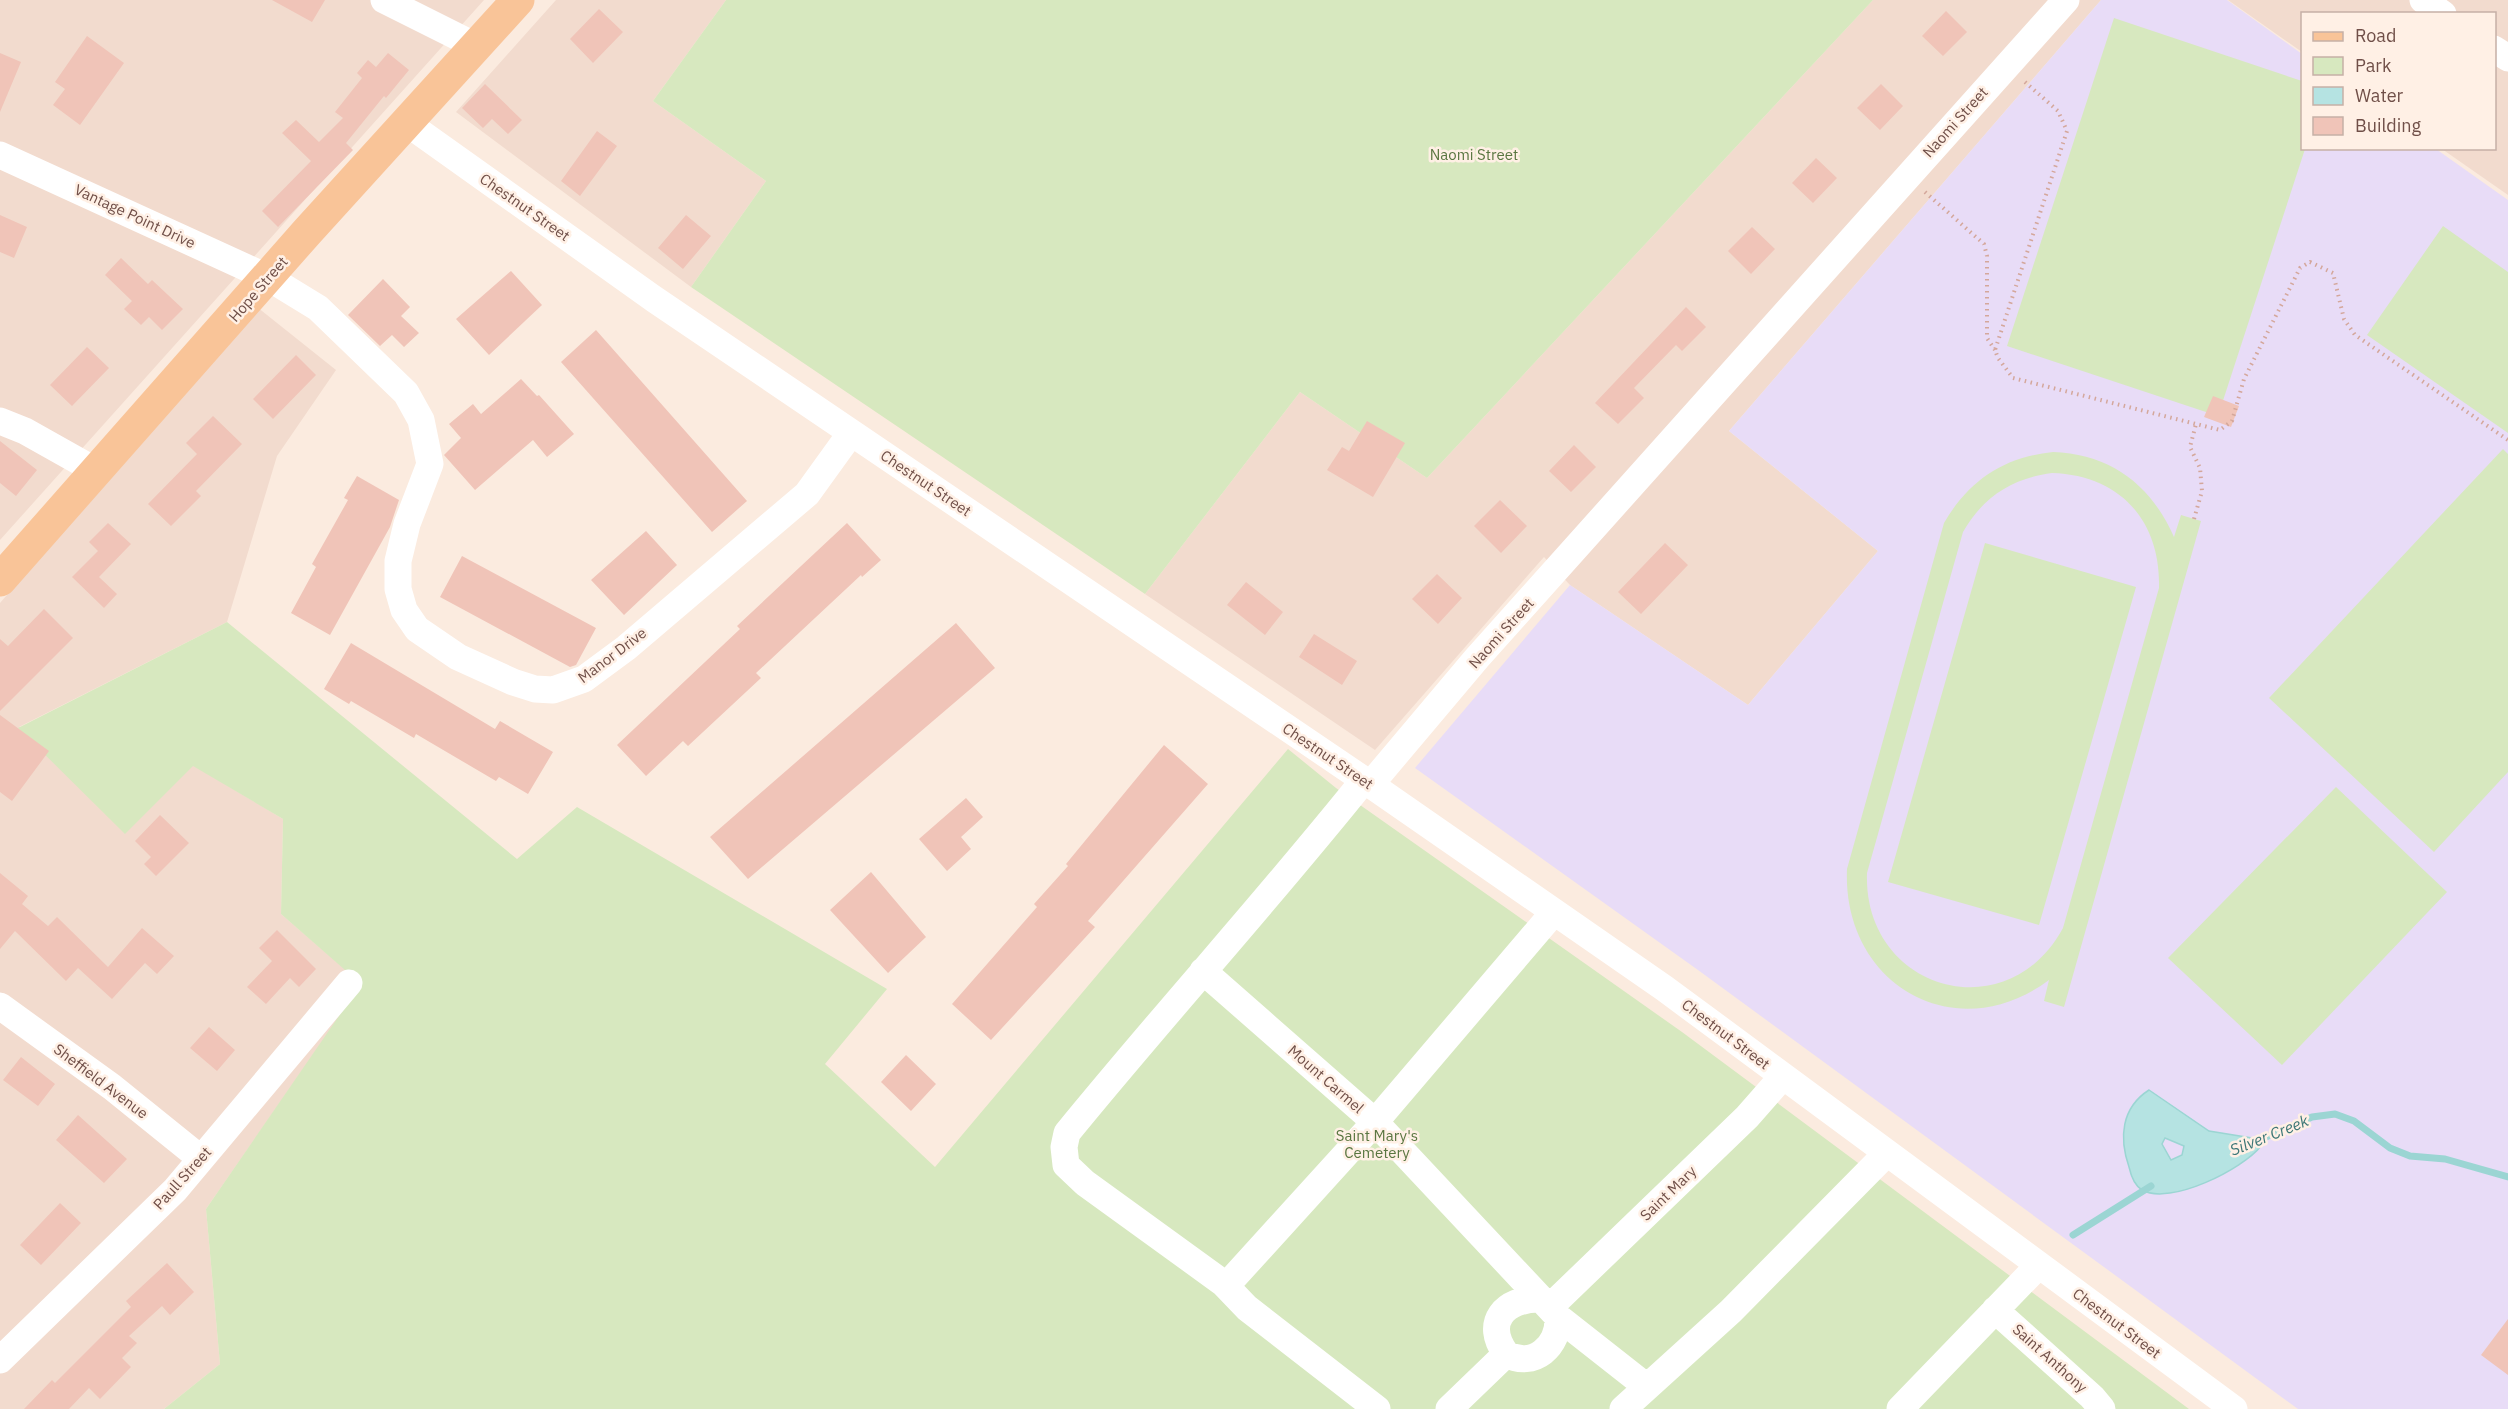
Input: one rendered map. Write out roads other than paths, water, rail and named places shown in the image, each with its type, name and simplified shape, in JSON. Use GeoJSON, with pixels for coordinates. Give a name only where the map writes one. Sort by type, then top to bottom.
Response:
{"type":"FeatureCollection","features":[{"type":"Feature","properties":{"kind":"main road","name":"Hope Street"},"geometry":{"type":"LineString","coordinates":[[0,580],[518,0]]}},
{"type":"Feature","properties":{"kind":"street"},"geometry":{"type":"LineString","coordinates":[[384,0],[476,46]]}},
{"type":"Feature","properties":{"kind":"street","name":"Naomi Street"},"geometry":{"type":"LineString","coordinates":[[1377,1409],[1247,1308],[1226,1286],[1085,1183],[1066,1165],[1064,1147],[1067,1133],[1203,971],[1367,782],[2066,0]]}},
{"type":"Feature","properties":{"kind":"street"},"geometry":{"type":"LineString","coordinates":[[2423,0],[2440,12]]}},
{"type":"Feature","properties":{"kind":"street","name":"Chestnut Street"},"geometry":{"type":"LineString","coordinates":[[407,123],[654,299],[1367,782],[1664,988],[2234,1409]]}},
{"type":"Feature","properties":{"kind":"street","name":"Vantage Point Drive"},"geometry":{"type":"LineString","coordinates":[[0,155],[269,278]]}},
{"type":"Feature","properties":{"kind":"street","name":"Manor Drive"},"geometry":{"type":"LineString","coordinates":[[269,278],[318,308],[406,393],[421,420],[430,464],[407,524],[397,571],[398,589],[409,619],[417,629],[458,657],[535,689],[553,690],[573,684],[626,648],[807,494],[851,432]]}},
{"type":"Feature","properties":{"kind":"street"},"geometry":{"type":"LineString","coordinates":[[0,421],[25,431],[98,472]]}},
{"type":"Feature","properties":{"kind":"street"},"geometry":{"type":"LineString","coordinates":[[1226,1286],[1375,1122],[1554,912]]}},
{"type":"Feature","properties":{"kind":"street","name":"Mount Carmel"},"geometry":{"type":"LineString","coordinates":[[1203,971],[1375,1122],[1549,1308],[1647,1387]]}},
{"type":"Feature","properties":{"kind":"street","name":"Paull Street"},"geometry":{"type":"LineString","coordinates":[[0,1360],[175,1190],[271,1073],[309,1034],[349,983]]}},
{"type":"Feature","properties":{"kind":"street","name":"Sheffield Avenue"},"geometry":{"type":"LineString","coordinates":[[3,1013],[112,1087],[200,1158]]}},
{"type":"Feature","properties":{"kind":"street","name":"Saint Mary"},"geometry":{"type":"LineString","coordinates":[[1549,1308],[1747,1117],[1783,1076]]}},
{"type":"Feature","properties":{"kind":"street"},"geometry":{"type":"LineString","coordinates":[[1623,1409],[1731,1311],[1887,1153]]}},
{"type":"Feature","properties":{"kind":"street"},"geometry":{"type":"LineString","coordinates":[[1900,1409],[2039,1265]]}},
{"type":"Feature","properties":{"kind":"street"},"geometry":{"type":"LineString","coordinates":[[1524,1299],[1549,1308],[1558,1328],[1555,1339],[1548,1349],[1538,1356],[1526,1359],[1506,1354],[1497,1336],[1502,1312],[1512,1303],[1524,1299]]}},
{"type":"Feature","properties":{"kind":"street","name":"Saint Anthony"},"geometry":{"type":"LineString","coordinates":[[1995,1310],[2092,1397],[2102,1409]]}},
{"type":"Feature","properties":{"kind":"street"},"geometry":{"type":"LineString","coordinates":[[1449,1409],[1506,1354]]}},
{"type":"Feature","properties":{"kind":"water"},"geometry":{"type":"Polygon","coordinates":[[[2149,1090],[2209,1131],[2258,1139],[2261,1146],[2239,1165],[2205,1183],[2170,1193],[2154,1194],[2142,1190],[2135,1183],[2131,1174],[2124,1145],[2128,1115],[2140,1097],[2149,1090]],[[2165,1138],[2162,1144],[2171,1160],[2182,1155],[2184,1146],[2165,1138]]]}},
{"type":"Feature","properties":{"kind":"waterway","name":"Silver Creek"},"geometry":{"type":"LineString","coordinates":[[2252,1143],[2312,1117],[2335,1114],[2354,1121],[2390,1148],[2410,1156],[2445,1159],[2508,1177]]}},
{"type":"Feature","properties":{"kind":"waterway","name":"Silver Creek"},"geometry":{"type":"LineString","coordinates":[[2073,1235],[2151,1186]]}},
{"type":"Feature","properties":{"kind":"park label","name":"Saint Mary's Cemetery"},"geometry":{"type":"Point","coordinates":[1377,1144]}}]}
